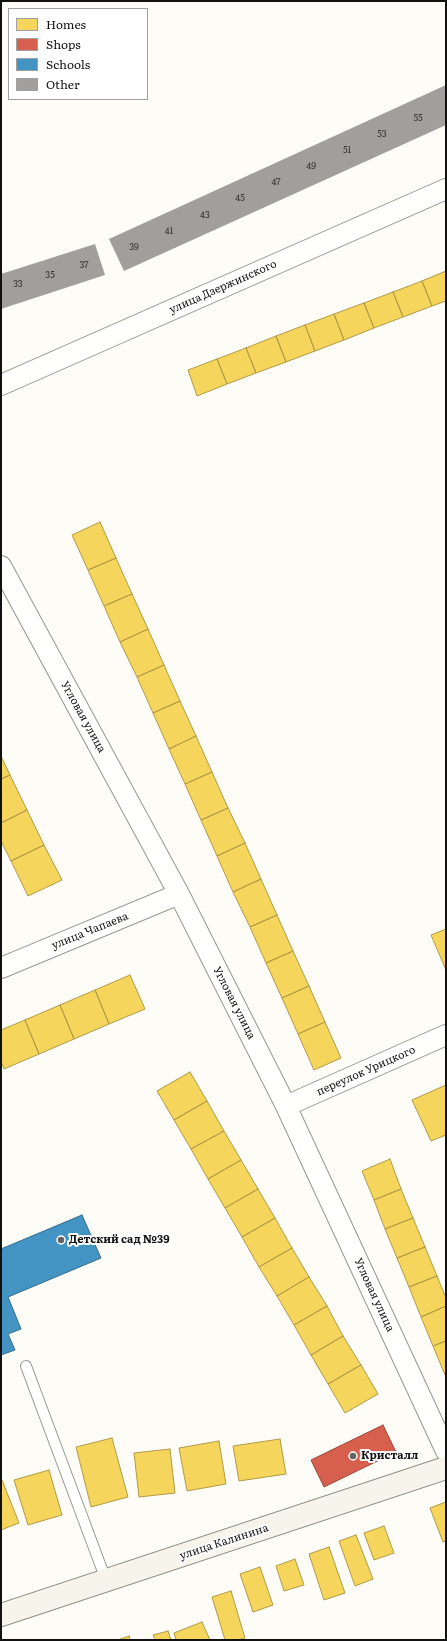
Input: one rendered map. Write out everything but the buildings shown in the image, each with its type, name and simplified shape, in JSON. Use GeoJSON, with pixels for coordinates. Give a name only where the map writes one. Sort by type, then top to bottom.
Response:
{"type":"FeatureCollection","features":[{"type":"Feature","properties":{"kind":"street","name":"улица Дзержинского"},"geometry":{"type":"LineString","coordinates":[[1,385],[446,189]]}},
{"type":"Feature","properties":{"kind":"street","name":"Угловая улица"},"geometry":{"type":"LineString","coordinates":[[1,566],[179,894],[286,1106],[446,1451]]}},
{"type":"Feature","properties":{"kind":"street","name":"улица Чапаева"},"geometry":{"type":"LineString","coordinates":[[1,968],[179,894]]}},
{"type":"Feature","properties":{"kind":"street","name":"переулок Урицкого"},"geometry":{"type":"LineString","coordinates":[[286,1106],[446,1035]]}},
{"type":"Feature","properties":{"kind":"street","name":"улица Калинина"},"geometry":{"type":"LineString","coordinates":[[1,1615],[446,1468]]}},
{"type":"Feature","properties":{"kind":"lane"},"geometry":{"type":"LineString","coordinates":[[26,1366],[106,1580]]}},
{"type":"Feature","properties":{"kind":"place","name":"Детский сад №39"},"geometry":{"type":"Point","coordinates":[61,1240]}},
{"type":"Feature","properties":{"kind":"place","name":"Кристалл"},"geometry":{"type":"Point","coordinates":[353,1456]}}]}
